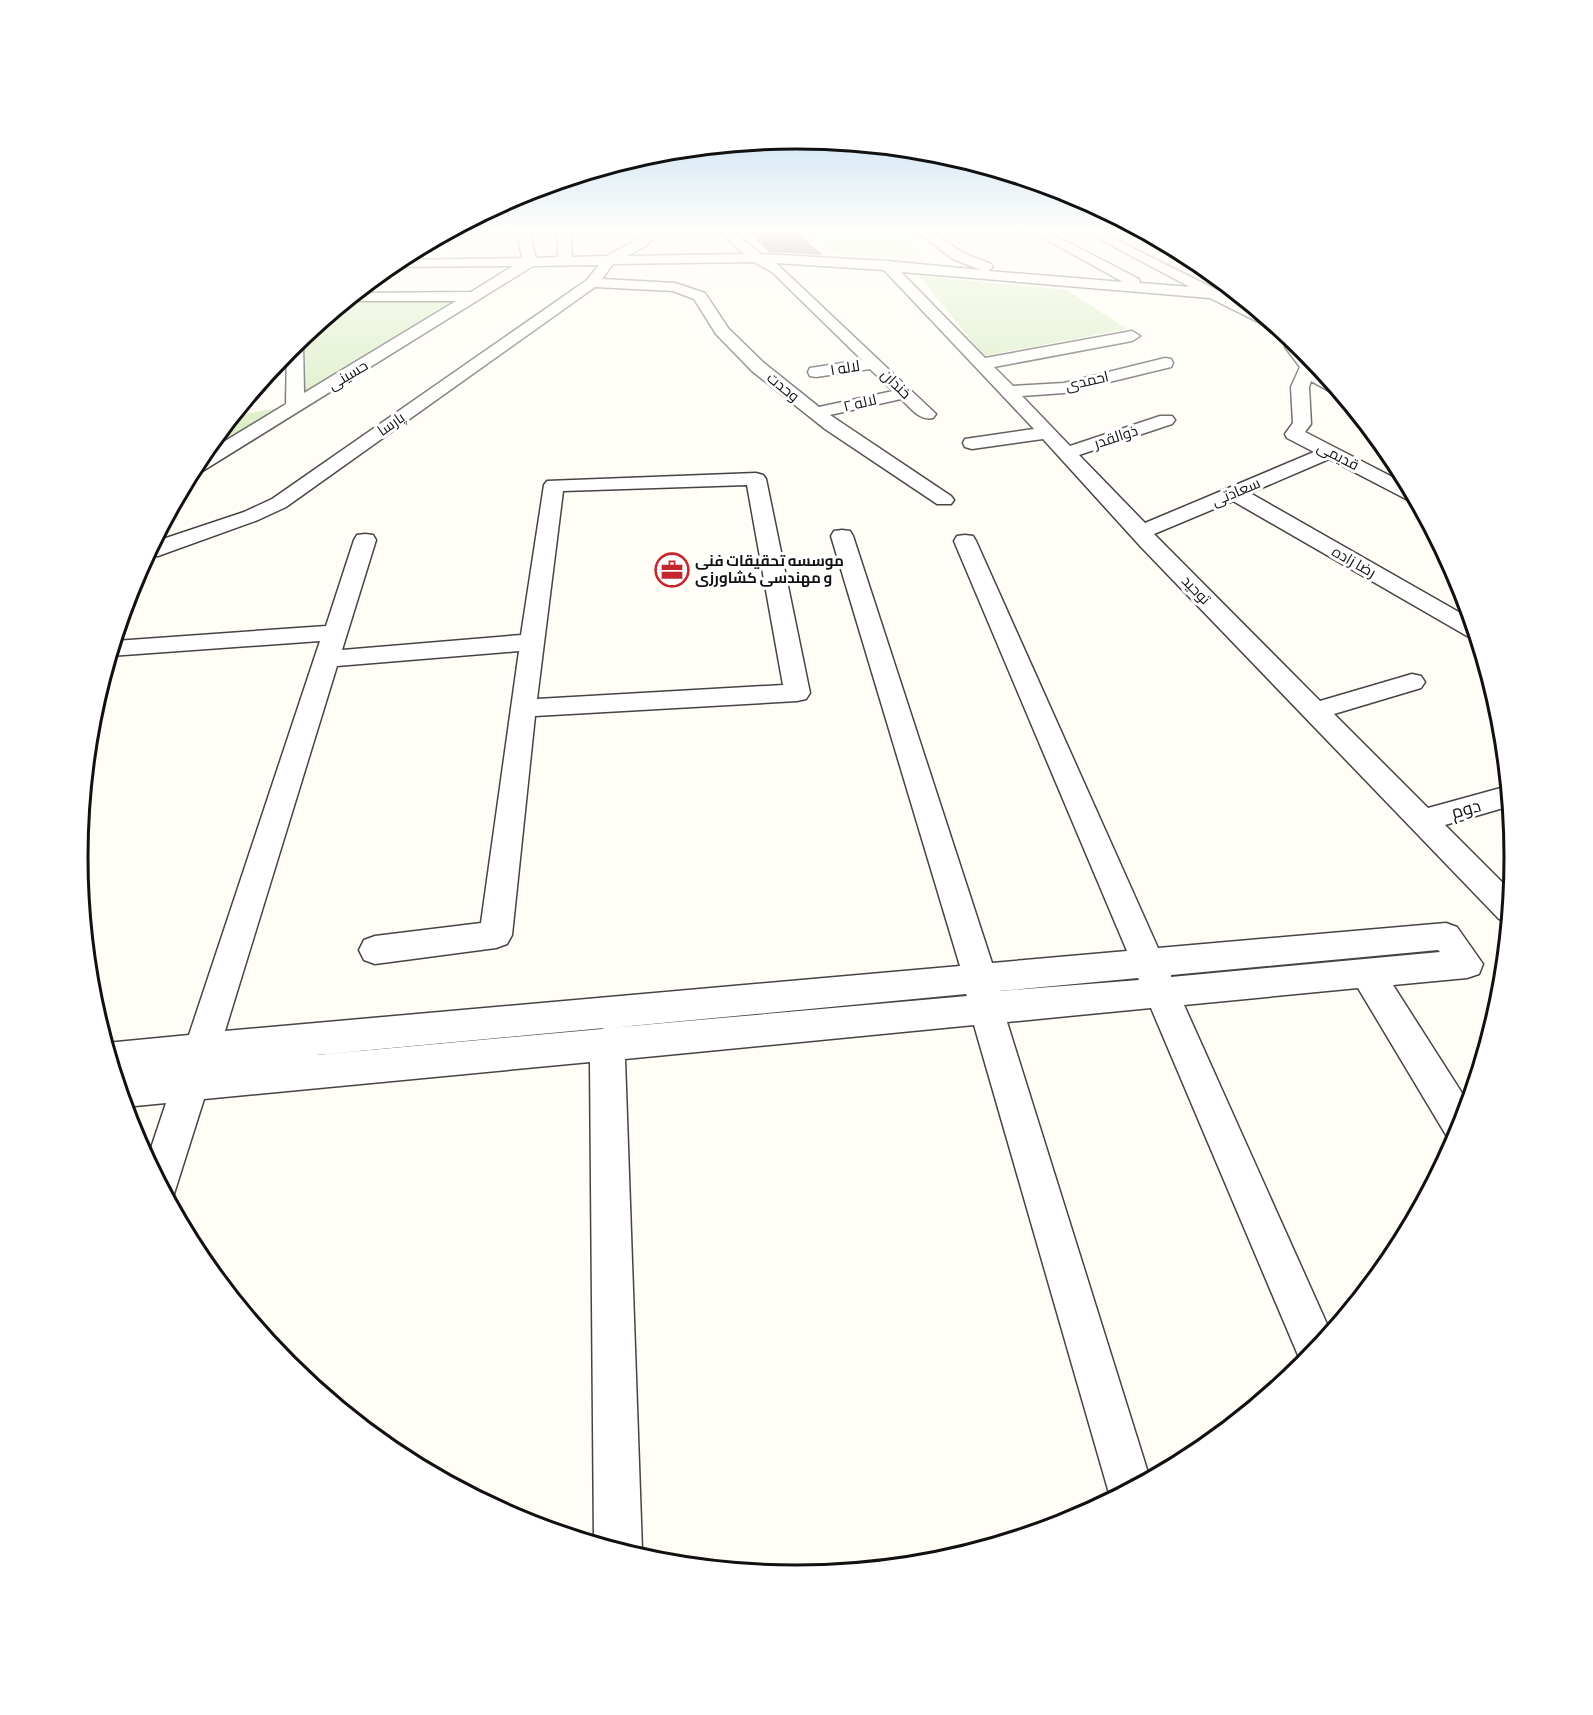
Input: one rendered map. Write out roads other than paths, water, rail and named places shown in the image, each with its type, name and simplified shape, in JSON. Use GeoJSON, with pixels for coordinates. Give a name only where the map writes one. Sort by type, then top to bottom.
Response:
{"type":"FeatureCollection","features":[{"type":"Feature","properties":{"kind":"street","name":"حسینی"},"geometry":{"type":"LineString","coordinates":[[214,456],[450,312]]}},
{"type":"Feature","properties":{"kind":"street","name":"پارسا"},"geometry":{"type":"LineString","coordinates":[[160,547],[251,516],[279,502],[551,312]]}},
{"type":"Feature","properties":{"kind":"street","name":"وحدت"},"geometry":{"type":"LineString","coordinates":[[714,312],[722,331],[758,367],[816,413],[944,500]]}},
{"type":"Feature","properties":{"kind":"street","name":"خندان"},"geometry":{"type":"LineString","coordinates":[[821,312],[927,414]]}},
{"type":"Feature","properties":{"kind":"street","name":"توحید"},"geometry":{"type":"LineString","coordinates":[[936,312],[1149,542],[1503,903]]}},
{"type":"Feature","properties":{"kind":"street"},"geometry":{"type":"LineString","coordinates":[[982,364],[1132,336]]}},
{"type":"Feature","properties":{"kind":"street"},"geometry":{"type":"LineString","coordinates":[[295,358],[295,407]]}},
{"type":"Feature","properties":{"kind":"street","name":"لاله ۱"},"geometry":{"type":"LineString","coordinates":[[816,372],[874,363]]}},
{"type":"Feature","properties":{"kind":"street","name":"احمدی"},"geometry":{"type":"LineString","coordinates":[[1008,392],[1064,388],[1165,363]]}},
{"type":"Feature","properties":{"kind":"street"},"geometry":{"type":"LineString","coordinates":[[1308,368],[1307,374],[1318,379]]}},
{"type":"Feature","properties":{"kind":"street","name":"قدیمی"},"geometry":{"type":"LineString","coordinates":[[1307,374],[1300,387],[1302,424],[1294,434],[1401,489]]}},
{"type":"Feature","properties":{"kind":"street","name":"لاله ۲"},"geometry":{"type":"LineString","coordinates":[[816,413],[905,393]]}},
{"type":"Feature","properties":{"kind":"street","name":"ذوالقدر"},"geometry":{"type":"LineString","coordinates":[[1067,453],[1166,420]]}},
{"type":"Feature","properties":{"kind":"street"},"geometry":{"type":"LineString","coordinates":[[972,443],[1048,433]]}},
{"type":"Feature","properties":{"kind":"street","name":"سعادتی"},"geometry":{"type":"LineString","coordinates":[[1142,532],[1330,452]]}},
{"type":"Feature","properties":{"kind":"street"},"geometry":{"type":"LineString","coordinates":[[375,950],[496,935],[523,708],[554,485],[756,479],[796,693],[523,708]]}},
{"type":"Feature","properties":{"kind":"street","name":"رضا زاده"},"geometry":{"type":"LineString","coordinates":[[1234,493],[1465,625]]}},
{"type":"Feature","properties":{"kind":"street"},"geometry":{"type":"LineString","coordinates":[[842,536],[982,993],[1128,1483]]}},
{"type":"Feature","properties":{"kind":"street"},"geometry":{"type":"LineString","coordinates":[[162,1172],[365,540]]}},
{"type":"Feature","properties":{"kind":"street"},"geometry":{"type":"LineString","coordinates":[[965,541],[1313,1341]]}},
{"type":"Feature","properties":{"kind":"street"},"geometry":{"type":"LineString","coordinates":[[120,649],[532,642]]}},
{"type":"Feature","properties":{"kind":"street"},"geometry":{"type":"LineString","coordinates":[[1315,711],[1412,682]]}},
{"type":"Feature","properties":{"kind":"street","name":"دوم"},"geometry":{"type":"LineString","coordinates":[[1422,821],[1502,798]]}},
{"type":"Feature","properties":{"kind":"street"},"geometry":{"type":"LineString","coordinates":[[127,1087],[196,1066],[1155,977],[1446,936],[1467,964],[1367,973],[1155,977]]}},
{"type":"Feature","properties":{"kind":"street"},"geometry":{"type":"LineString","coordinates":[[1367,973],[1455,1116]]}},
{"type":"Feature","properties":{"kind":"street"},"geometry":{"type":"LineString","coordinates":[[118,1059],[196,1066],[607,1043],[982,993]]}},
{"type":"Feature","properties":{"kind":"street"},"geometry":{"type":"LineString","coordinates":[[607,1043],[618,1542]]}},
{"type":"Feature","properties":{"kind":"place","name":"موسسه تحقیقات فنی و مهندسی کشاورزی"},"geometry":{"type":"Point","coordinates":[672,570]}}]}
